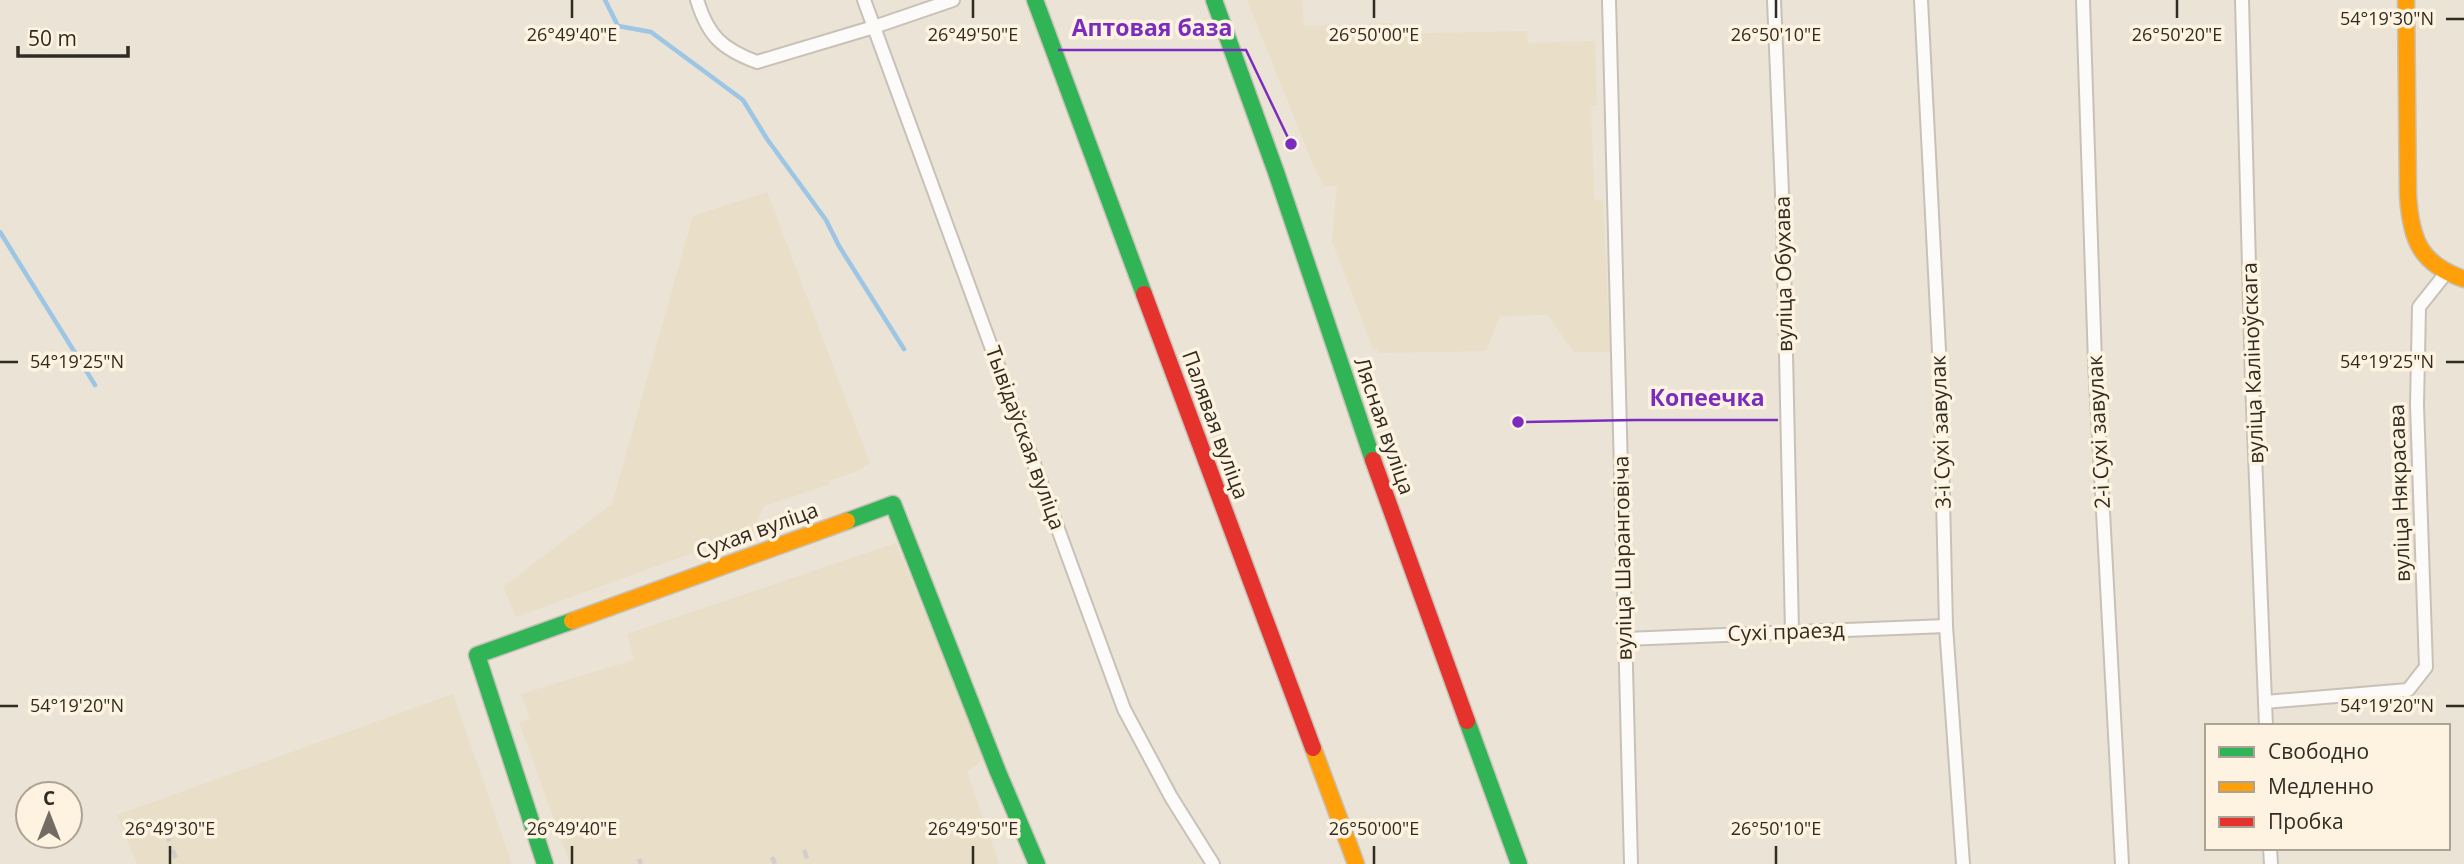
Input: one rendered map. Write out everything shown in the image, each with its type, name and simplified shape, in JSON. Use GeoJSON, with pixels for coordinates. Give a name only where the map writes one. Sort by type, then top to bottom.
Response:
{"type":"FeatureCollection","features":[{"type":"Feature","properties":{"kind":"street"},"geometry":{"type":"LineString","coordinates":[[697,0],[710,32],[738,55],[757,62],[953,0]]}},
{"type":"Feature","properties":{"kind":"street","name":"Тывідаўская вуліца"},"geometry":{"type":"LineString","coordinates":[[864,0],[1124,709],[1171,797],[1213,864]]}},
{"type":"Feature","properties":{"kind":"street","name":"Палявая вуліца"},"geometry":{"type":"LineString","coordinates":[[1035,0],[1356,864]]}},
{"type":"Feature","properties":{"kind":"street","name":"Лясная вуліца"},"geometry":{"type":"LineString","coordinates":[[1214,0],[1276,172],[1349,394],[1519,864]]}},
{"type":"Feature","properties":{"kind":"street","name":"вуліца Шаранговіча"},"geometry":{"type":"LineString","coordinates":[[1609,0],[1631,864]]}},
{"type":"Feature","properties":{"kind":"street","name":"вуліца Обухава"},"geometry":{"type":"LineString","coordinates":[[1774,0],[1783,216],[1792,632]]}},
{"type":"Feature","properties":{"kind":"street","name":"3-і Сухі завулак"},"geometry":{"type":"LineString","coordinates":[[1921,0],[1940,370],[1946,626],[1963,864]]}},
{"type":"Feature","properties":{"kind":"street","name":"2-і Сухі завулак"},"geometry":{"type":"LineString","coordinates":[[2083,0],[2095,363],[2122,864]]}},
{"type":"Feature","properties":{"kind":"street","name":"вуліца Каліноўскага"},"geometry":{"type":"LineString","coordinates":[[2242,0],[2252,381],[2266,724]]}},
{"type":"Feature","properties":{"kind":"street"},"geometry":{"type":"LineString","coordinates":[[2406,0],[2410,215],[2418,246],[2431,263],[2446,273],[2464,279]]}},
{"type":"Feature","properties":{"kind":"street","name":"вуліца Някрасава"},"geometry":{"type":"LineString","coordinates":[[2265,702],[2408,690],[2426,667],[2417,405],[2419,307],[2446,273]]}},
{"type":"Feature","properties":{"kind":"street","name":"Сухая вуліца"},"geometry":{"type":"LineString","coordinates":[[545,864],[477,656],[893,504],[1037,864]]}},
{"type":"Feature","properties":{"kind":"street","name":"Сухі праезд"},"geometry":{"type":"LineString","coordinates":[[1625,639],[1946,626]]}},
{"type":"Feature","properties":{"kind":"shaded area"},"geometry":{"type":"Polygon","coordinates":[[[1247,0],[1302,0],[1304,26],[1392,23],[1392,34],[1527,31],[1528,43],[1595,41],[1597,106],[1591,106],[1594,199],[1603,201],[1610,352],[1574,352],[1547,315],[1500,316],[1486,351],[1378,353],[1378,350],[1373,349],[1332,241],[1337,186],[1324,186],[1314,167],[1247,0]]]}},
{"type":"Feature","properties":{"kind":"shaded area"},"geometry":{"type":"Polygon","coordinates":[[[767,192],[870,463],[862,469],[829,481],[830,484],[764,506],[753,531],[516,617],[503,587],[612,504],[693,216],[767,192]]]}},
{"type":"Feature","properties":{"kind":"shaded area"},"geometry":{"type":"Polygon","coordinates":[[[896,543],[985,758],[967,772],[999,864],[570,864],[519,722],[530,719],[521,694],[634,660],[627,634],[896,543]]]}},
{"type":"Feature","properties":{"kind":"shaded area"},"geometry":{"type":"Polygon","coordinates":[[[453,694],[512,864],[137,864],[117,815],[453,694]]]}},
{"type":"Feature","properties":{"kind":"waterway"},"geometry":{"type":"LineString","coordinates":[[605,0],[618,26],[651,32],[743,100],[767,139],[826,220],[839,246],[904,349]]}},
{"type":"Feature","properties":{"kind":"waterway"},"geometry":{"type":"LineString","coordinates":[[0,232],[95,385]]}},
{"type":"Feature","properties":{"kind":"railway"},"geometry":{"type":"LineString","coordinates":[[166,833],[178,864]]}},
{"type":"Feature","properties":{"kind":"railway"},"geometry":{"type":"LineString","coordinates":[[804,850],[809,864]]}},
{"type":"Feature","properties":{"kind":"railway"},"geometry":{"type":"LineString","coordinates":[[772,857],[775,864]]}},
{"type":"Feature","properties":{"kind":"railway"},"geometry":{"type":"LineString","coordinates":[[639,859],[641,864]]}},
{"type":"Feature","properties":{"kind":"traffic: fast"},"geometry":{"type":"LineString","coordinates":[[1035,0],[1144,294]]}},
{"type":"Feature","properties":{"kind":"traffic: fast"},"geometry":{"type":"LineString","coordinates":[[1214,0],[1276,172],[1373,460]]}},
{"type":"Feature","properties":{"kind":"traffic: fast"},"geometry":{"type":"LineString","coordinates":[[847,521],[893,504],[1037,864]]}},
{"type":"Feature","properties":{"kind":"traffic: fast"},"geometry":{"type":"LineString","coordinates":[[545,864],[477,655],[572,621]]}},
{"type":"Feature","properties":{"kind":"traffic: fast"},"geometry":{"type":"LineString","coordinates":[[1467,721],[1519,864]]}},
{"type":"Feature","properties":{"kind":"traffic: slow"},"geometry":{"type":"LineString","coordinates":[[2406,0],[2409,212],[2415,238],[2428,258],[2437,266],[2464,279]]}},
{"type":"Feature","properties":{"kind":"traffic: slow"},"geometry":{"type":"LineString","coordinates":[[572,621],[847,521]]}},
{"type":"Feature","properties":{"kind":"traffic: slow"},"geometry":{"type":"LineString","coordinates":[[1313,748],[1356,864]]}},
{"type":"Feature","properties":{"kind":"traffic: jam"},"geometry":{"type":"LineString","coordinates":[[1144,294],[1313,748]]}},
{"type":"Feature","properties":{"kind":"traffic: jam"},"geometry":{"type":"LineString","coordinates":[[1373,460],[1467,721]]}},
{"type":"Feature","properties":{"kind":"place","name":"Аптовая база"},"geometry":{"type":"Point","coordinates":[1291,144]}},
{"type":"Feature","properties":{"kind":"place","name":"Копеечка"},"geometry":{"type":"Point","coordinates":[1518,422]}}]}
